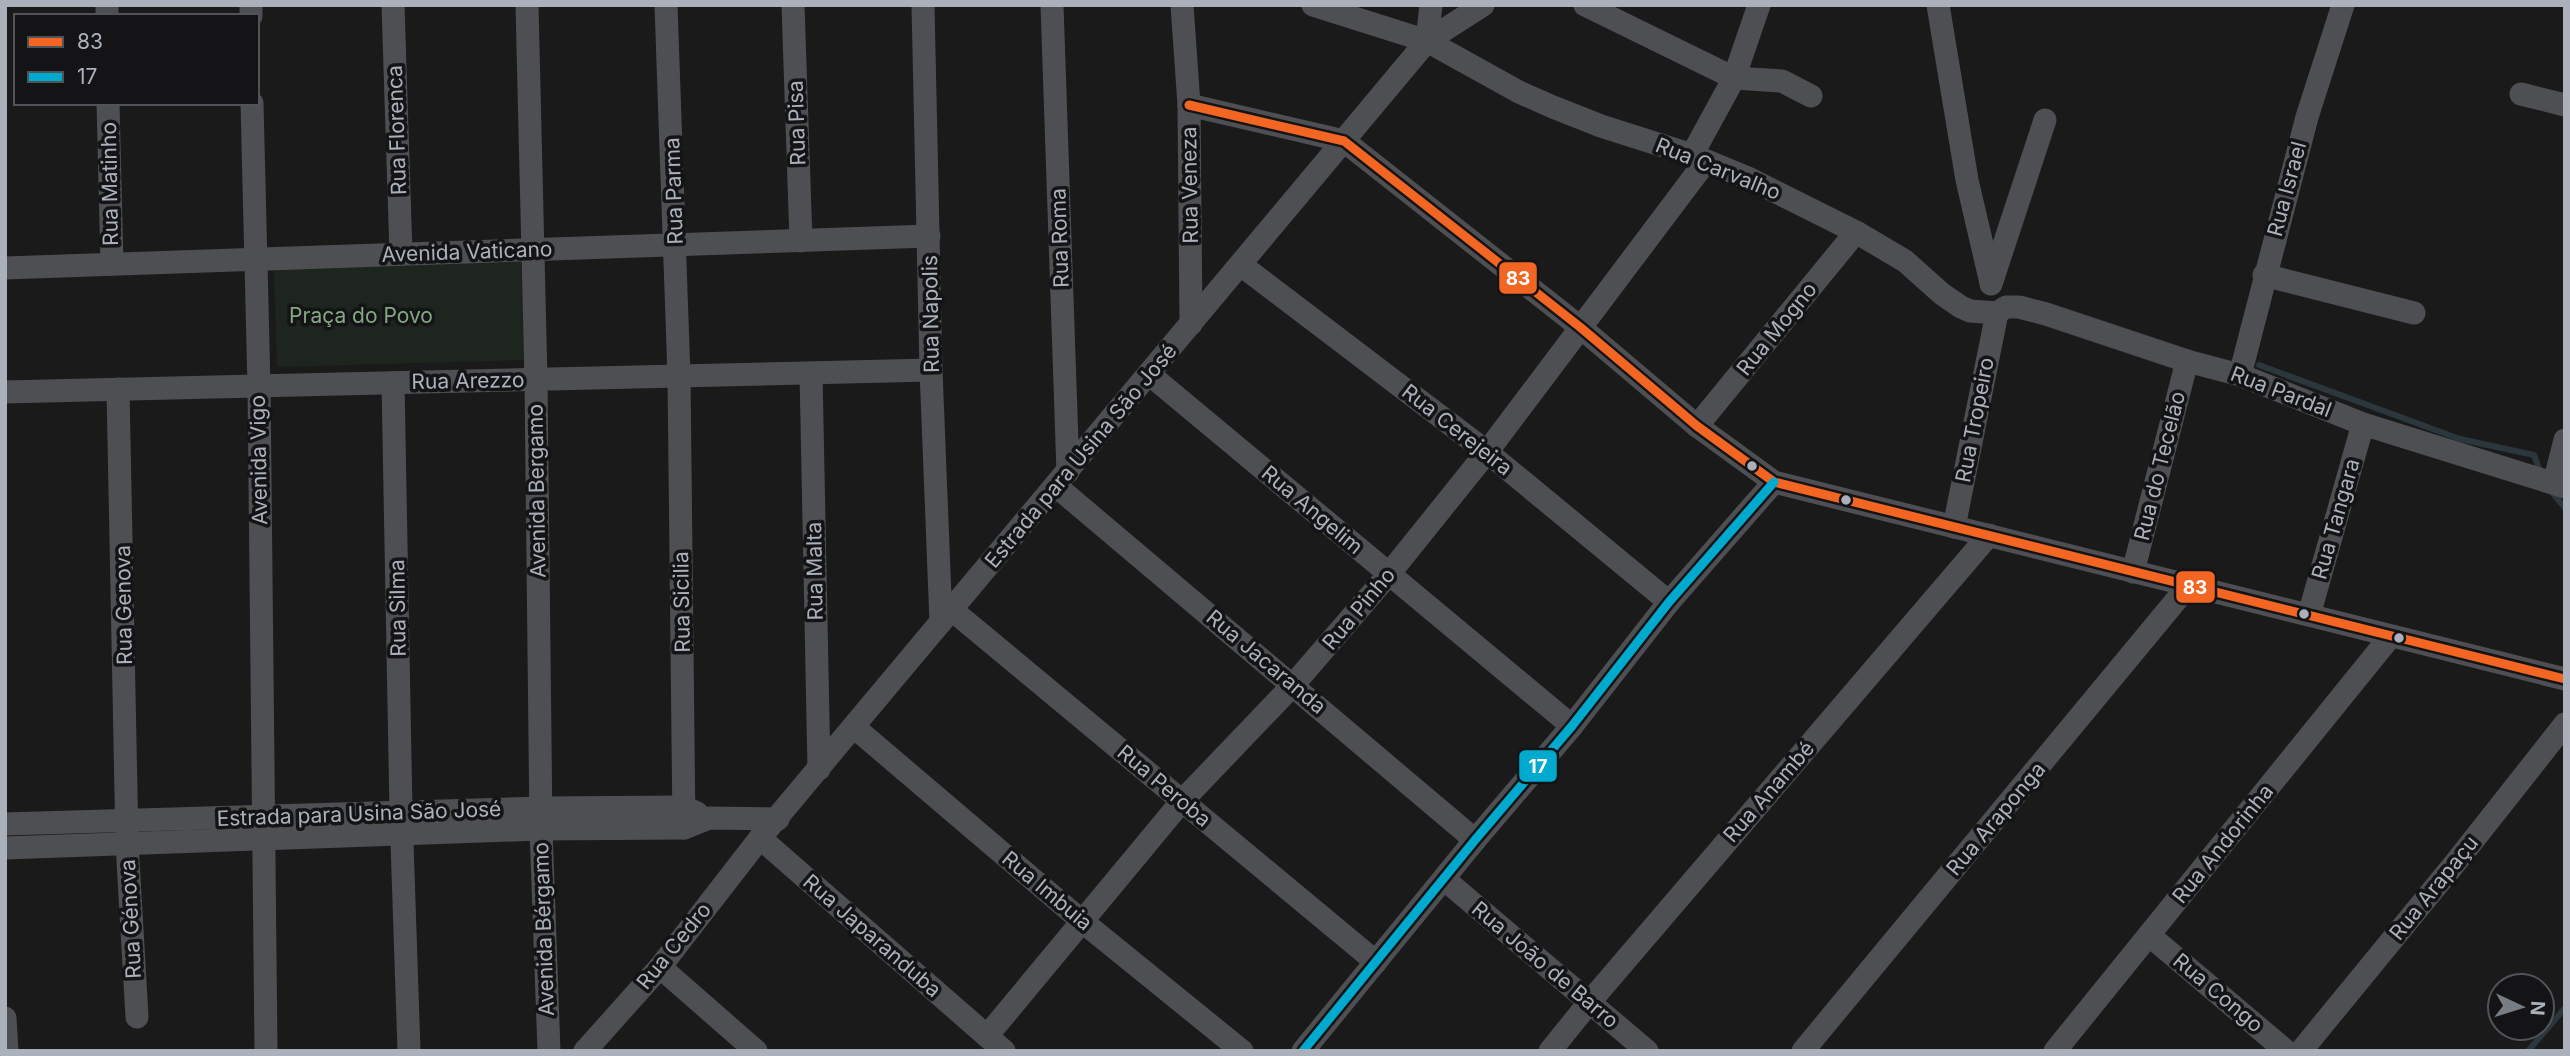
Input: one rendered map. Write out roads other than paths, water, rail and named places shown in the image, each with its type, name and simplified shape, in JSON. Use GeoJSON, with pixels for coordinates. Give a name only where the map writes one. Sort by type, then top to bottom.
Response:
{"type":"FeatureCollection","features":[{"type":"Feature","properties":{"kind":"street","name":"Rua Florenca"},"geometry":{"type":"LineString","coordinates":[[393,5],[401,254]]}},
{"type":"Feature","properties":{"kind":"street","name":"Avenida Bergamo"},"geometry":{"type":"LineString","coordinates":[[527,5],[536,380],[541,818]]}},
{"type":"Feature","properties":{"kind":"street","name":"Rua Parma"},"geometry":{"type":"LineString","coordinates":[[666,5],[679,376]]}},
{"type":"Feature","properties":{"kind":"street","name":"Rua Pisa"},"geometry":{"type":"LineString","coordinates":[[793,5],[801,240]]}},
{"type":"Feature","properties":{"kind":"street","name":"Rua Napolis"},"geometry":{"type":"LineString","coordinates":[[923,5],[931,370],[947,617]]}},
{"type":"Feature","properties":{"kind":"street","name":"Rua Roma"},"geometry":{"type":"LineString","coordinates":[[1052,5],[1062,479]]}},
{"type":"Feature","properties":{"kind":"street","name":"Rua Veneza"},"geometry":{"type":"LineString","coordinates":[[1182,5],[1189,106],[1191,324]]}},
{"type":"Feature","properties":{"kind":"street","name":"Rua Carvalho"},"geometry":{"type":"LineString","coordinates":[[1313,5],[1427,41],[1519,92],[1553,107],[1601,127],[1699,158],[1750,179],[1856,232],[1905,261],[1961,307],[1970,311],[2001,310]]}},
{"type":"Feature","properties":{"kind":"street"},"geometry":{"type":"LineString","coordinates":[[1427,41],[1431,5]]}},
{"type":"Feature","properties":{"kind":"street","name":"Estrada para Usina São José"},"geometry":{"type":"LineString","coordinates":[[5,824],[127,832],[541,818],[778,819],[1427,41],[1483,5]]}},
{"type":"Feature","properties":{"kind":"street"},"geometry":{"type":"LineString","coordinates":[[1585,5],[1734,78],[1782,81],[1811,96]]}},
{"type":"Feature","properties":{"kind":"street","name":"Rua Pinho"},"geometry":{"type":"LineString","coordinates":[[996,1043],[1083,922],[1182,801],[1293,685],[1389,574],[1488,452],[1580,327],[1699,158],[1734,78],[1759,5]]}},
{"type":"Feature","properties":{"kind":"street"},"geometry":{"type":"LineString","coordinates":[[1938,5],[1967,180],[1991,283],[2001,310]]}},
{"type":"Feature","properties":{"kind":"street","name":"Rua Israel"},"geometry":{"type":"LineString","coordinates":[[2239,375],[2306,117],[2343,5]]}},
{"type":"Feature","properties":{"kind":"street"},"geometry":{"type":"LineString","coordinates":[[2521,94],[2565,105]]}},
{"type":"Feature","properties":{"kind":"street","name":"Rua Matinho"},"geometry":{"type":"LineString","coordinates":[[108,105],[112,264]]}},
{"type":"Feature","properties":{"kind":"street","name":"Avenida Vigo"},"geometry":{"type":"LineString","coordinates":[[252,105],[259,386],[266,1051]]}},
{"type":"Feature","properties":{"kind":"street"},"geometry":{"type":"LineString","coordinates":[[1189,106],[1344,141],[1580,327],[1698,426],[1774,482],[2565,679]]}},
{"type":"Feature","properties":{"kind":"street"},"geometry":{"type":"LineString","coordinates":[[1991,283],[2045,120]]}},
{"type":"Feature","properties":{"kind":"street","name":"Rua Mogno"},"geometry":{"type":"LineString","coordinates":[[1698,426],[1856,232]]}},
{"type":"Feature","properties":{"kind":"street","name":"Avenida Vaticano"},"geometry":{"type":"LineString","coordinates":[[5,268],[929,236]]}},
{"type":"Feature","properties":{"kind":"street","name":"Rua Cerejeira"},"geometry":{"type":"LineString","coordinates":[[1241,265],[1488,452],[1669,601]]}},
{"type":"Feature","properties":{"kind":"street"},"geometry":{"type":"LineString","coordinates":[[2264,275],[2414,313]]}},
{"type":"Feature","properties":{"kind":"street","name":"Rua Pardal"},"geometry":{"type":"LineString","coordinates":[[2001,310],[2019,306],[2046,314],[2187,361],[2239,375],[2363,424],[2559,485]]}},
{"type":"Feature","properties":{"kind":"street","name":"Rua Tropeiro"},"geometry":{"type":"LineString","coordinates":[[1954,527],[2001,310]]}},
{"type":"Feature","properties":{"kind":"street","name":"Rua do Tecelão"},"geometry":{"type":"LineString","coordinates":[[2133,572],[2187,361]]}},
{"type":"Feature","properties":{"kind":"street","name":"Rua Arezzo"},"geometry":{"type":"LineString","coordinates":[[5,392],[931,370]]}},
{"type":"Feature","properties":{"kind":"street","name":"Rua Malta"},"geometry":{"type":"LineString","coordinates":[[811,373],[819,769]]}},
{"type":"Feature","properties":{"kind":"street","name":"Rua Angelim"},"geometry":{"type":"LineString","coordinates":[[1149,374],[1572,726]]}},
{"type":"Feature","properties":{"kind":"street","name":"Rua Sicilia"},"geometry":{"type":"LineString","coordinates":[[679,376],[684,817]]}},
{"type":"Feature","properties":{"kind":"street","name":"Rua Silma"},"geometry":{"type":"LineString","coordinates":[[393,383],[409,1051]]}},
{"type":"Feature","properties":{"kind":"street","name":"Rua Genova"},"geometry":{"type":"LineString","coordinates":[[118,389],[127,832]]}},
{"type":"Feature","properties":{"kind":"street","name":"Rua Tangara"},"geometry":{"type":"LineString","coordinates":[[2309,615],[2363,424]]}},
{"type":"Feature","properties":{"kind":"street"},"geometry":{"type":"LineString","coordinates":[[2559,485],[2565,440]]}},
{"type":"Feature","properties":{"kind":"street","name":"Rua Jacaranda"},"geometry":{"type":"LineString","coordinates":[[1062,479],[1293,685],[1475,840]]}},
{"type":"Feature","properties":{"kind":"street"},"geometry":{"type":"LineString","coordinates":[[1303,1051],[1572,726],[1669,601],[1774,482]]}},
{"type":"Feature","properties":{"kind":"street","name":"Rua Anambé"},"geometry":{"type":"LineString","coordinates":[[1550,1051],[1588,1003],[1989,535]]}},
{"type":"Feature","properties":{"kind":"street","name":"Rua Araponga"},"geometry":{"type":"LineString","coordinates":[[1803,1051],[2188,586]]}},
{"type":"Feature","properties":{"kind":"street","name":"Rua Peroba"},"geometry":{"type":"LineString","coordinates":[[947,617],[1182,801],[1376,962]]}},
{"type":"Feature","properties":{"kind":"street","name":"Rua Andorinha"},"geometry":{"type":"LineString","coordinates":[[2055,1051],[2390,636]]}},
{"type":"Feature","properties":{"kind":"street","name":"Rua Arapaçu"},"geometry":{"type":"LineString","coordinates":[[2301,1051],[2565,724]]}},
{"type":"Feature","properties":{"kind":"street","name":"Rua Imbuia"},"geometry":{"type":"LineString","coordinates":[[854,727],[1083,922],[1242,1051]]}},
{"type":"Feature","properties":{"kind":"street","name":"Avenida Bérgamo"},"geometry":{"type":"LineString","coordinates":[[541,818],[549,1051]]}},
{"type":"Feature","properties":{"kind":"street"},"geometry":{"type":"LineString","coordinates":[[760,838],[778,819]]}},
{"type":"Feature","properties":{"kind":"street","name":"Estrada para Usina São José"},"geometry":{"type":"LineString","coordinates":[[5,848],[127,832]]}},
{"type":"Feature","properties":{"kind":"street","name":"Rua Génova"},"geometry":{"type":"LineString","coordinates":[[127,832],[137,1017]]}},
{"type":"Feature","properties":{"kind":"street","name":"Rua Cedro"},"geometry":{"type":"LineString","coordinates":[[585,1051],[660,967],[760,838]]}},
{"type":"Feature","properties":{"kind":"street","name":"Rua Japaranduba"},"geometry":{"type":"LineString","coordinates":[[760,838],[996,1043]]}},
{"type":"Feature","properties":{"kind":"street","name":"Rua João de Barro"},"geometry":{"type":"LineString","coordinates":[[1444,879],[1647,1051]]}},
{"type":"Feature","properties":{"kind":"street","name":"Rua Congo"},"geometry":{"type":"LineString","coordinates":[[2149,935],[2286,1051]]}},
{"type":"Feature","properties":{"kind":"street"},"geometry":{"type":"LineString","coordinates":[[660,967],[756,1051]]}},
{"type":"Feature","properties":{"kind":"street"},"geometry":{"type":"LineString","coordinates":[[5,1018],[7,1051]]}},
{"type":"Feature","properties":{"kind":"waterway"},"geometry":{"type":"LineString","coordinates":[[2259,365],[2460,439],[2534,455],[2541,474]]}},
{"type":"Feature","properties":{"kind":"waterway"},"geometry":{"type":"LineString","coordinates":[[2551,491],[2565,508]]}},
{"type":"Feature","properties":{"kind":"waterway"},"geometry":{"type":"LineString","coordinates":[[2528,1051],[2565,1008]]}},
{"type":"Feature","properties":{"kind":"park label","name":"Praça do Povo"},"geometry":{"type":"Point","coordinates":[361,316]}}]}
